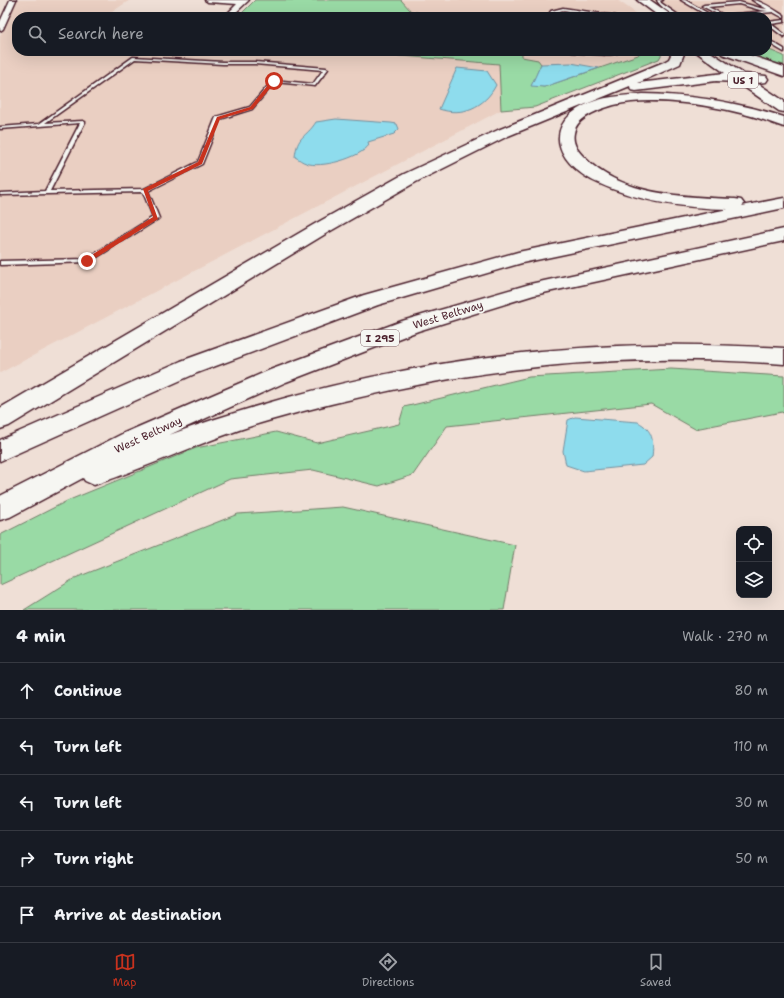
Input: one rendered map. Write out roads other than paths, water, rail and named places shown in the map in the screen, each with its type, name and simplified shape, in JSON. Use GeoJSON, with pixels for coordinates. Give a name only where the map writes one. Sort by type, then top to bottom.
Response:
{"type":"FeatureCollection","features":[{"type":"Feature","properties":{"kind":"highway"},"geometry":{"type":"LineString","coordinates":[[638,2],[660,12]]}},
{"type":"Feature","properties":{"kind":"highway"},"geometry":{"type":"LineString","coordinates":[[638,2],[648,12]]}},
{"type":"Feature","properties":{"kind":"highway"},"geometry":{"type":"LineString","coordinates":[[0,420],[320,229],[410,178],[503,133],[669,65],[676,61],[678,56]]}},
{"type":"Feature","properties":{"kind":"highway","name":"US 1"},"geometry":{"type":"LineString","coordinates":[[708,56],[784,108]]}},
{"type":"Feature","properties":{"kind":"highway","name":"US 1"},"geometry":{"type":"LineString","coordinates":[[726,56],[784,95]]}},
{"type":"Feature","properties":{"kind":"highway"},"geometry":{"type":"LineString","coordinates":[[740,56],[784,72]]}},
{"type":"Feature","properties":{"kind":"highway"},"geometry":{"type":"LineString","coordinates":[[599,94],[653,85],[716,78],[739,77],[761,79]]}},
{"type":"Feature","properties":{"kind":"highway"},"geometry":{"type":"LineString","coordinates":[[784,122],[752,111],[706,101],[671,98],[634,99],[605,104],[582,113],[571,122],[567,130],[566,142],[575,159],[590,172],[606,180],[643,193],[673,200],[710,204],[749,205],[784,202]]}},
{"type":"Feature","properties":{"kind":"highway"},"geometry":{"type":"LineString","coordinates":[[0,451],[189,367],[371,300],[518,258],[784,202]]}},
{"type":"Feature","properties":{"kind":"highway","name":"West Beltway"},"geometry":{"type":"LineString","coordinates":[[0,510],[131,441],[159,428],[278,376],[410,326],[530,290],[784,235]]}},
{"type":"Feature","properties":{"kind":"highway"},"geometry":{"type":"LineString","coordinates":[[0,510],[150,452],[255,417],[373,385],[488,364],[590,355],[678,352],[784,356]]}},
{"type":"Feature","properties":{"kind":"street"},"geometry":{"type":"LineString","coordinates":[[0,28],[13,0]]}},
{"type":"Feature","properties":{"kind":"street"},"geometry":{"type":"LineString","coordinates":[[208,0],[245,1]]}},
{"type":"Feature","properties":{"kind":"street"},"geometry":{"type":"LineString","coordinates":[[233,12],[245,1]]}},
{"type":"Feature","properties":{"kind":"lane"},"geometry":{"type":"LineString","coordinates":[[661,0],[658,1],[667,12]]}},
{"type":"Feature","properties":{"kind":"lane"},"geometry":{"type":"LineString","coordinates":[[683,0],[704,12]]}},
{"type":"Feature","properties":{"kind":"lane"},"geometry":{"type":"LineString","coordinates":[[754,0],[784,17]]}},
{"type":"Feature","properties":{"kind":"lane"},"geometry":{"type":"LineString","coordinates":[[714,12],[704,6],[745,3],[764,10],[773,10]]}},
{"type":"Feature","properties":{"kind":"lane"},"geometry":{"type":"LineString","coordinates":[[721,4],[736,4],[751,8],[751,10],[746,12]]}},
{"type":"Feature","properties":{"kind":"lane"},"geometry":{"type":"LineString","coordinates":[[736,4],[744,7],[746,12]]}},
{"type":"Feature","properties":{"kind":"lane"},"geometry":{"type":"LineString","coordinates":[[740,11],[755,12],[755,7]]}},
{"type":"Feature","properties":{"kind":"lane"},"geometry":{"type":"LineString","coordinates":[[552,12],[562,9],[582,12]]}},
{"type":"Feature","properties":{"kind":"lane"},"geometry":{"type":"LineString","coordinates":[[746,12],[773,10]]}},
{"type":"Feature","properties":{"kind":"lane"},"geometry":{"type":"LineString","coordinates":[[772,22],[784,21]]}},
{"type":"Feature","properties":{"kind":"lane"},"geometry":{"type":"LineString","coordinates":[[772,26],[784,36]]}},
{"type":"Feature","properties":{"kind":"lane"},"geometry":{"type":"LineString","coordinates":[[772,43],[784,51]]}},
{"type":"Feature","properties":{"kind":"lane"},"geometry":{"type":"LineString","coordinates":[[0,194],[145,190],[200,163],[218,118],[251,108],[274,81],[314,85],[326,69],[255,63],[223,63],[134,58],[40,125]]}},
{"type":"Feature","properties":{"kind":"lane"},"geometry":{"type":"LineString","coordinates":[[0,128],[83,122],[47,193]]}},
{"type":"Feature","properties":{"kind":"lane"},"geometry":{"type":"LineString","coordinates":[[0,262],[87,261],[156,218],[145,190]]}},
{"type":"Feature","properties":{"kind":"water"},"geometry":{"type":"Polygon","coordinates":[[[571,63],[599,68],[544,87],[531,86],[541,64],[571,63]]]}},
{"type":"Feature","properties":{"kind":"water"},"geometry":{"type":"Polygon","coordinates":[[[457,68],[487,71],[496,85],[486,99],[472,108],[456,112],[439,109],[457,68]]]}},
{"type":"Feature","properties":{"kind":"water"},"geometry":{"type":"Polygon","coordinates":[[[336,119],[391,123],[397,124],[399,129],[394,134],[368,142],[369,145],[364,150],[349,158],[339,161],[320,165],[305,163],[295,157],[300,140],[316,122],[336,119]]]}},
{"type":"Feature","properties":{"kind":"water"},"geometry":{"type":"Polygon","coordinates":[[[575,417],[638,422],[650,432],[653,446],[652,457],[643,465],[584,471],[566,465],[563,451],[568,420],[575,417]]]}}]}
